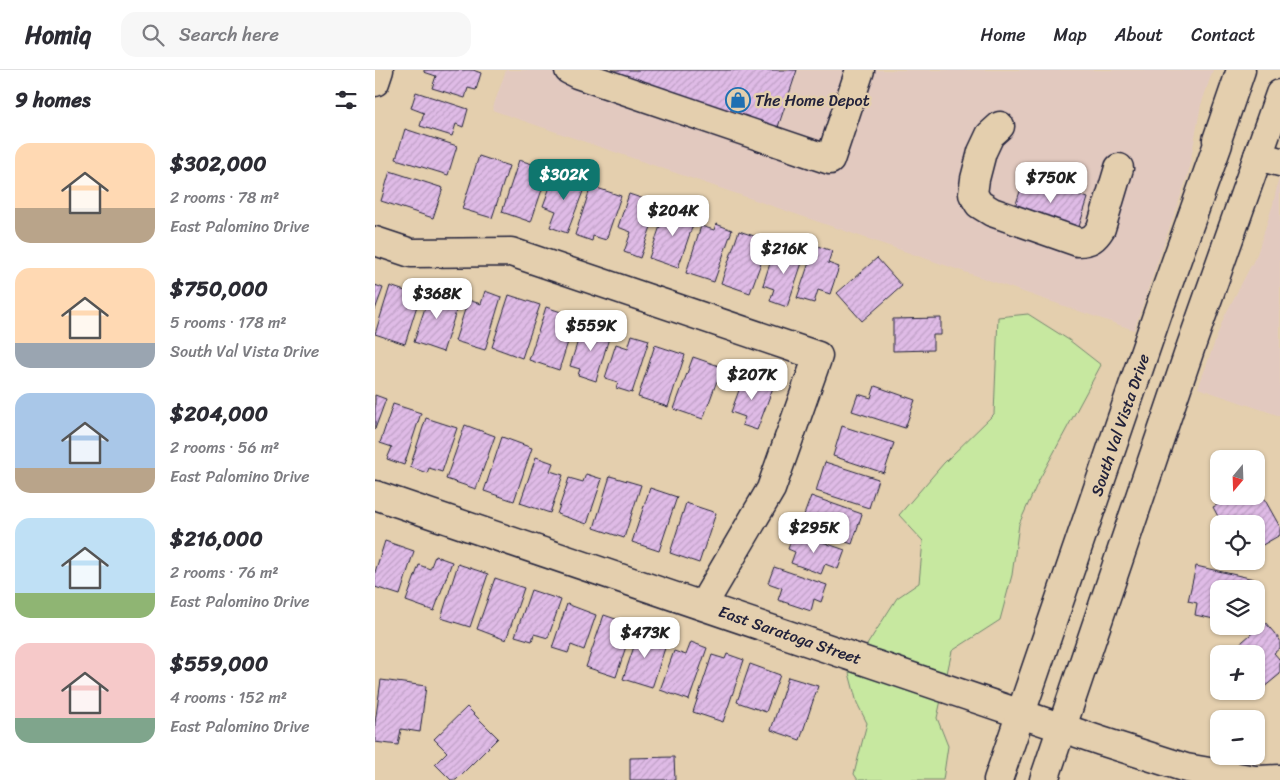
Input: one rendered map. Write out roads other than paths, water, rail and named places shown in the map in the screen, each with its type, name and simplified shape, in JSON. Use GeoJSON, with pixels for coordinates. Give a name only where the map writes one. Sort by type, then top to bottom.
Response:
{"type":"FeatureCollection","features":[{"type":"Feature","properties":{"kind":"street"},"geometry":{"type":"LineString","coordinates":[[375,82],[379,70]]}},
{"type":"Feature","properties":{"kind":"street"},"geometry":{"type":"LineString","coordinates":[[569,70],[830,160],[861,70]]}},
{"type":"Feature","properties":{"kind":"street","name":"South Val Vista Drive"},"geometry":{"type":"LineString","coordinates":[[998,780],[1218,144],[1217,140],[1241,70]]}},
{"type":"Feature","properties":{"kind":"street"},"geometry":{"type":"LineString","coordinates":[[1044,780],[1191,346],[1269,159],[1280,94]]}},
{"type":"Feature","properties":{"kind":"street"},"geometry":{"type":"LineString","coordinates":[[1000,126],[990,135],[982,152],[973,194],[979,204],[992,212],[1078,242],[1088,242],[1096,236],[1101,228],[1119,168]]}},
{"type":"Feature","properties":{"kind":"street"},"geometry":{"type":"LineString","coordinates":[[1217,140],[1269,159]]}},
{"type":"Feature","properties":{"kind":"street"},"geometry":{"type":"LineString","coordinates":[[375,241],[411,253],[511,252],[818,356],[771,489],[703,605]]}},
{"type":"Feature","properties":{"kind":"street","name":"East Saratoga Street"},"geometry":{"type":"LineString","coordinates":[[375,495],[1062,728],[1186,768],[1256,780],[1280,779]]}},
{"type":"Feature","properties":{"kind":"place","name":"The Home Depot"},"geometry":{"type":"Point","coordinates":[738,100]}}]}
